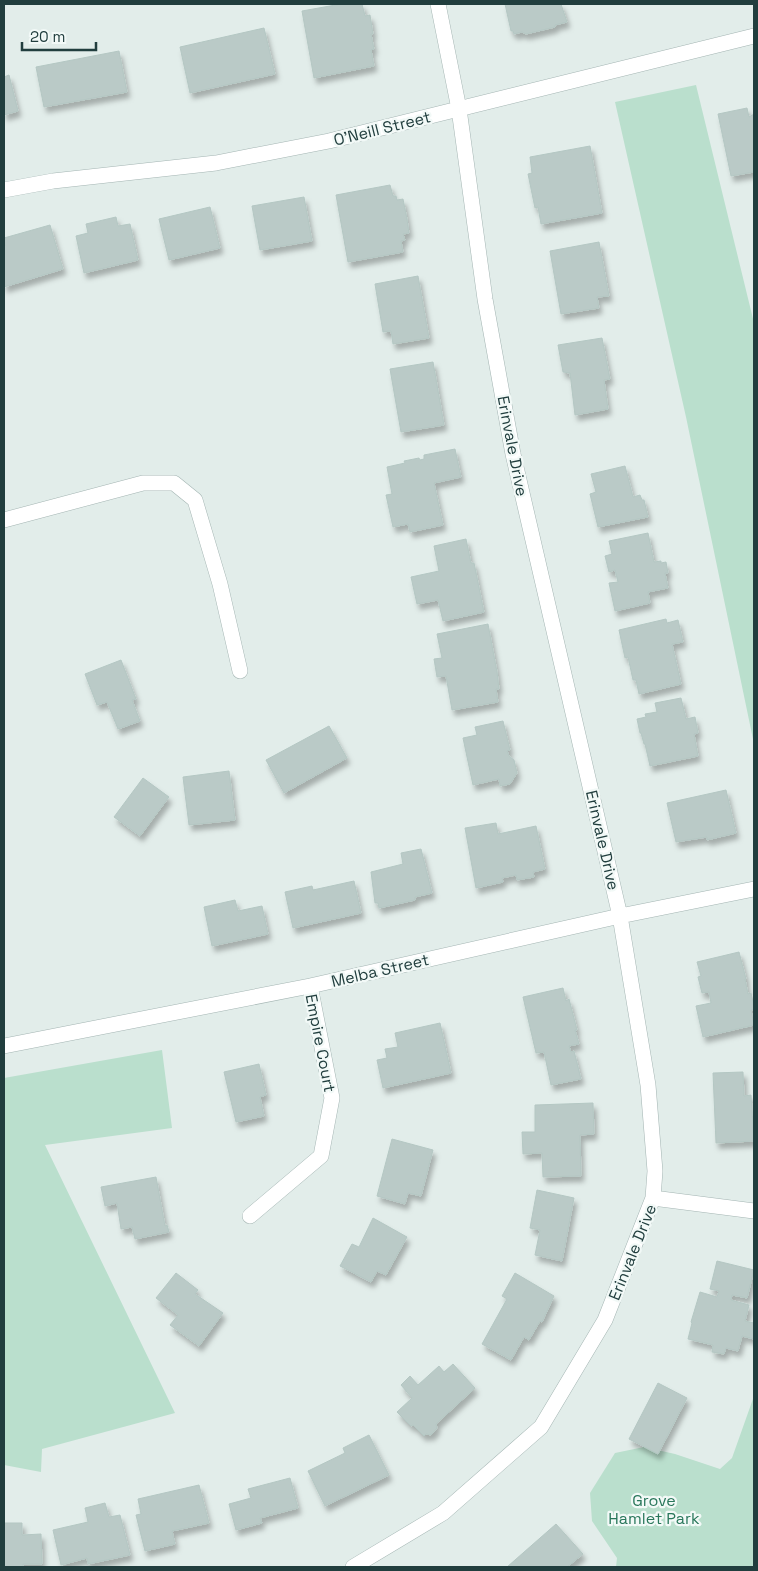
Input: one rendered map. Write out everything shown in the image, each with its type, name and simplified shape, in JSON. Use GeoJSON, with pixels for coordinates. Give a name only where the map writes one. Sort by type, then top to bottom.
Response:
{"type":"FeatureCollection","features":[{"type":"Feature","properties":{"kind":"street","name":"Erinvale Drive"},"geometry":{"type":"LineString","coordinates":[[353,1567],[443,1513],[540,1427],[605,1320],[654,1198],[656,1171],[648,1085],[620,916],[513,454],[485,299],[459,109],[438,4]]}},
{"type":"Feature","properties":{"kind":"street","name":"O'Neill Street"},"geometry":{"type":"LineString","coordinates":[[4,190],[53,180],[216,163],[330,141],[754,36]]}},
{"type":"Feature","properties":{"kind":"street"},"geometry":{"type":"LineString","coordinates":[[4,520],[143,483],[174,483],[196,500],[220,584],[240,671]]}},
{"type":"Feature","properties":{"kind":"street","name":"Melba Street"},"geometry":{"type":"LineString","coordinates":[[4,1046],[310,986],[620,916],[754,889]]}},
{"type":"Feature","properties":{"kind":"street","name":"Empire Court"},"geometry":{"type":"LineString","coordinates":[[250,1216],[321,1156],[332,1098],[310,986]]}},
{"type":"Feature","properties":{"kind":"street"},"geometry":{"type":"LineString","coordinates":[[654,1198],[754,1211]]}},
{"type":"Feature","properties":{"kind":"green space"},"geometry":{"type":"Polygon","coordinates":[[[696,85],[754,323],[754,744],[686,417],[615,102],[696,85]]]}},
{"type":"Feature","properties":{"kind":"green space"},"geometry":{"type":"Polygon","coordinates":[[[162,1050],[172,1128],[45,1145],[175,1413],[42,1449],[41,1472],[4,1465],[4,1078],[162,1050]]]}},
{"type":"Feature","properties":{"kind":"green space","name":"Grove Hamlet Park"},"geometry":{"type":"Polygon","coordinates":[[[754,1396],[754,1567],[616,1567],[617,1558],[592,1521],[590,1493],[615,1453],[644,1447],[675,1454],[720,1469],[732,1458],[754,1396]]]}},
{"type":"Feature","properties":{"kind":"building"},"geometry":{"type":"Polygon","coordinates":[[[341,4],[362,4],[365,16],[370,15],[374,49],[371,50],[374,66],[314,78],[302,11],[341,4]]]}},
{"type":"Feature","properties":{"kind":"building"},"geometry":{"type":"Polygon","coordinates":[[[505,4],[561,4],[567,22],[526,34],[522,32],[514,34],[511,31],[505,4]]]}},
{"type":"Feature","properties":{"kind":"building"},"geometry":{"type":"Polygon","coordinates":[[[264,28],[275,74],[190,93],[180,47],[264,28]]]}},
{"type":"Feature","properties":{"kind":"building"},"geometry":{"type":"Polygon","coordinates":[[[119,51],[127,92],[44,107],[36,67],[119,51]]]}},
{"type":"Feature","properties":{"kind":"building"},"geometry":{"type":"Polygon","coordinates":[[[9,75],[18,111],[4,115],[4,77],[9,75]]]}},
{"type":"Feature","properties":{"kind":"building"},"geometry":{"type":"Polygon","coordinates":[[[747,108],[749,117],[754,114],[754,172],[731,176],[718,114],[747,108]]]}},
{"type":"Feature","properties":{"kind":"building"},"geometry":{"type":"Polygon","coordinates":[[[590,146],[602,213],[541,224],[538,207],[535,208],[528,174],[532,173],[530,157],[590,146]]]}},
{"type":"Feature","properties":{"kind":"building"},"geometry":{"type":"Polygon","coordinates":[[[390,185],[393,196],[396,196],[397,200],[403,199],[407,219],[409,233],[403,234],[405,240],[401,241],[403,252],[348,262],[336,195],[390,185]]]}},
{"type":"Feature","properties":{"kind":"building"},"geometry":{"type":"Polygon","coordinates":[[[304,197],[312,241],[260,250],[252,206],[304,197]]]}},
{"type":"Feature","properties":{"kind":"building"},"geometry":{"type":"Polygon","coordinates":[[[210,207],[220,248],[169,260],[159,219],[210,207]]]}},
{"type":"Feature","properties":{"kind":"building"},"geometry":{"type":"Polygon","coordinates":[[[116,217],[118,226],[130,224],[138,260],[84,273],[76,236],[88,233],[86,224],[116,217]]]}},
{"type":"Feature","properties":{"kind":"building"},"geometry":{"type":"Polygon","coordinates":[[[50,225],[63,269],[4,287],[4,238],[50,225]]]}},
{"type":"Feature","properties":{"kind":"building"},"geometry":{"type":"Polygon","coordinates":[[[599,242],[609,296],[597,297],[599,308],[561,314],[550,251],[599,242]]]}},
{"type":"Feature","properties":{"kind":"building"},"geometry":{"type":"Polygon","coordinates":[[[418,276],[429,338],[393,344],[391,331],[383,332],[375,284],[418,276]]]}},
{"type":"Feature","properties":{"kind":"building"},"geometry":{"type":"Polygon","coordinates":[[[602,338],[610,379],[604,380],[608,409],[575,415],[570,373],[563,372],[558,345],[602,338]]]}},
{"type":"Feature","properties":{"kind":"building"},"geometry":{"type":"Polygon","coordinates":[[[433,362],[444,425],[401,432],[390,369],[433,362]]]}},
{"type":"Feature","properties":{"kind":"building"},"geometry":{"type":"Polygon","coordinates":[[[455,449],[461,477],[434,483],[443,525],[410,532],[408,524],[393,527],[386,495],[392,494],[387,467],[405,463],[404,461],[424,459],[424,455],[455,449]]]}},
{"type":"Feature","properties":{"kind":"building"},"geometry":{"type":"Polygon","coordinates":[[[625,466],[633,497],[640,495],[642,500],[644,500],[648,517],[598,527],[590,494],[596,492],[591,474],[625,466]]]}},
{"type":"Feature","properties":{"kind":"building"},"geometry":{"type":"Polygon","coordinates":[[[648,533],[654,562],[666,562],[668,573],[665,573],[668,588],[648,592],[650,603],[615,611],[609,583],[618,582],[615,570],[609,572],[605,556],[612,554],[609,541],[648,533]]]}},
{"type":"Feature","properties":{"kind":"building"},"geometry":{"type":"Polygon","coordinates":[[[466,539],[471,563],[474,563],[484,612],[443,621],[438,600],[417,604],[411,577],[439,571],[434,546],[466,539]]]}},
{"type":"Feature","properties":{"kind":"building"},"geometry":{"type":"Polygon","coordinates":[[[666,619],[667,623],[678,620],[683,642],[672,644],[681,684],[639,694],[636,680],[633,680],[628,657],[625,658],[619,630],[666,619]]]}},
{"type":"Feature","properties":{"kind":"building"},"geometry":{"type":"Polygon","coordinates":[[[488,624],[497,672],[499,689],[496,689],[498,702],[452,710],[446,676],[437,677],[434,659],[442,658],[437,634],[488,624]]]}},
{"type":"Feature","properties":{"kind":"building"},"geometry":{"type":"Polygon","coordinates":[[[121,660],[136,699],[132,700],[140,721],[118,729],[107,702],[97,705],[85,674],[121,660]]]}},
{"type":"Feature","properties":{"kind":"building"},"geometry":{"type":"Polygon","coordinates":[[[681,698],[686,719],[695,717],[698,733],[694,734],[698,756],[650,766],[637,719],[646,717],[645,714],[657,712],[655,703],[681,698]]]}},
{"type":"Feature","properties":{"kind":"building"},"geometry":{"type":"Polygon","coordinates":[[[503,721],[510,750],[507,751],[514,760],[517,773],[510,784],[500,786],[499,779],[473,785],[463,738],[477,735],[475,727],[503,721]]]}},
{"type":"Feature","properties":{"kind":"building"},"geometry":{"type":"Polygon","coordinates":[[[329,726],[347,758],[284,793],[266,760],[329,726]]]}},
{"type":"Feature","properties":{"kind":"building"},"geometry":{"type":"Polygon","coordinates":[[[229,771],[235,820],[189,825],[183,777],[229,771]]]}},
{"type":"Feature","properties":{"kind":"building"},"geometry":{"type":"Polygon","coordinates":[[[143,778],[169,797],[140,836],[114,817],[143,778]]]}},
{"type":"Feature","properties":{"kind":"building"},"geometry":{"type":"Polygon","coordinates":[[[726,790],[736,833],[707,840],[707,837],[676,842],[667,803],[726,790]]]}},
{"type":"Feature","properties":{"kind":"building"},"geometry":{"type":"Polygon","coordinates":[[[496,823],[498,834],[536,826],[545,869],[533,872],[534,877],[517,880],[516,875],[502,878],[503,882],[476,888],[465,828],[496,823]]]}},
{"type":"Feature","properties":{"kind":"building"},"geometry":{"type":"Polygon","coordinates":[[[421,849],[432,893],[415,897],[415,900],[379,908],[378,903],[375,903],[371,872],[403,864],[401,853],[421,849]]]}},
{"type":"Feature","properties":{"kind":"building"},"geometry":{"type":"Polygon","coordinates":[[[354,881],[361,913],[293,928],[285,892],[312,886],[313,890],[354,881]]]}},
{"type":"Feature","properties":{"kind":"building"},"geometry":{"type":"Polygon","coordinates":[[[235,900],[238,911],[262,906],[268,934],[212,946],[204,907],[235,900]]]}},
{"type":"Feature","properties":{"kind":"building"},"geometry":{"type":"Polygon","coordinates":[[[739,952],[748,994],[751,993],[754,1007],[754,1010],[751,1010],[754,1025],[703,1037],[696,1006],[711,1003],[709,992],[702,993],[698,977],[701,976],[697,962],[739,952]]]}},
{"type":"Feature","properties":{"kind":"building"},"geometry":{"type":"Polygon","coordinates":[[[563,988],[566,1001],[569,999],[577,1030],[575,1030],[579,1044],[569,1046],[571,1052],[574,1051],[581,1079],[551,1085],[544,1052],[536,1053],[523,997],[563,988]]]}},
{"type":"Feature","properties":{"kind":"building"},"geometry":{"type":"Polygon","coordinates":[[[440,1023],[451,1073],[383,1088],[377,1060],[387,1058],[385,1049],[398,1047],[395,1033],[440,1023]]]}},
{"type":"Feature","properties":{"kind":"building"},"geometry":{"type":"Polygon","coordinates":[[[259,1064],[266,1095],[260,1097],[264,1116],[236,1122],[224,1072],[259,1064]]]}},
{"type":"Feature","properties":{"kind":"building"},"geometry":{"type":"Polygon","coordinates":[[[743,1072],[744,1096],[751,1095],[754,1141],[716,1143],[713,1073],[743,1072]]]}},
{"type":"Feature","properties":{"kind":"building"},"geometry":{"type":"Polygon","coordinates":[[[593,1103],[594,1134],[580,1135],[581,1176],[543,1177],[542,1153],[523,1154],[522,1132],[535,1132],[535,1105],[593,1103]]]}},
{"type":"Feature","properties":{"kind":"building"},"geometry":{"type":"Polygon","coordinates":[[[392,1139],[433,1150],[421,1196],[408,1193],[405,1204],[377,1196],[392,1139]]]}},
{"type":"Feature","properties":{"kind":"building"},"geometry":{"type":"Polygon","coordinates":[[[156,1177],[165,1226],[167,1225],[169,1232],[135,1239],[132,1227],[121,1229],[117,1203],[105,1206],[101,1187],[156,1177]]]}},
{"type":"Feature","properties":{"kind":"building"},"geometry":{"type":"Polygon","coordinates":[[[537,1190],[574,1198],[562,1261],[535,1255],[540,1230],[530,1228],[537,1190]]]}},
{"type":"Feature","properties":{"kind":"building"},"geometry":{"type":"Polygon","coordinates":[[[373,1218],[407,1237],[386,1275],[377,1271],[371,1282],[340,1266],[352,1244],[359,1247],[373,1218]]]}},
{"type":"Feature","properties":{"kind":"building"},"geometry":{"type":"Polygon","coordinates":[[[717,1261],[754,1270],[747,1298],[732,1295],[731,1300],[749,1305],[745,1321],[754,1323],[754,1339],[742,1336],[738,1351],[726,1348],[724,1354],[712,1352],[713,1345],[688,1339],[700,1292],[717,1297],[719,1291],[710,1289],[717,1261]]]}},
{"type":"Feature","properties":{"kind":"building"},"geometry":{"type":"Polygon","coordinates":[[[176,1273],[198,1290],[195,1294],[223,1313],[199,1346],[170,1325],[178,1315],[156,1298],[176,1273]]]}},
{"type":"Feature","properties":{"kind":"building"},"geometry":{"type":"Polygon","coordinates":[[[515,1273],[554,1296],[542,1322],[540,1321],[529,1340],[524,1337],[511,1360],[482,1344],[507,1299],[502,1296],[515,1273]]]}},
{"type":"Feature","properties":{"kind":"building"},"geometry":{"type":"Polygon","coordinates":[[[453,1364],[475,1388],[436,1424],[437,1428],[431,1435],[426,1434],[424,1436],[397,1412],[412,1398],[401,1385],[410,1376],[418,1385],[439,1366],[444,1372],[453,1364]]]}},
{"type":"Feature","properties":{"kind":"building"},"geometry":{"type":"Polygon","coordinates":[[[658,1383],[687,1398],[658,1454],[629,1439],[658,1383]]]}},
{"type":"Feature","properties":{"kind":"building"},"geometry":{"type":"Polygon","coordinates":[[[369,1435],[389,1475],[325,1506],[308,1471],[345,1453],[343,1448],[369,1435]]]}},
{"type":"Feature","properties":{"kind":"building"},"geometry":{"type":"Polygon","coordinates":[[[290,1478],[298,1508],[260,1518],[262,1523],[236,1530],[229,1504],[251,1498],[248,1489],[290,1478]]]}},
{"type":"Feature","properties":{"kind":"building"},"geometry":{"type":"Polygon","coordinates":[[[199,1485],[209,1523],[172,1531],[175,1544],[145,1551],[136,1515],[141,1514],[138,1499],[199,1485]]]}},
{"type":"Feature","properties":{"kind":"building"},"geometry":{"type":"Polygon","coordinates":[[[105,1503],[109,1517],[120,1515],[130,1555],[88,1564],[87,1558],[61,1565],[53,1530],[88,1522],[85,1508],[105,1503]]]}},
{"type":"Feature","properties":{"kind":"building"},"geometry":{"type":"Polygon","coordinates":[[[4,1523],[22,1523],[22,1535],[41,1534],[42,1564],[4,1567],[4,1523]]]}},
{"type":"Feature","properties":{"kind":"building"},"geometry":{"type":"Polygon","coordinates":[[[556,1524],[583,1554],[567,1567],[507,1567],[556,1524]]]}}]}
